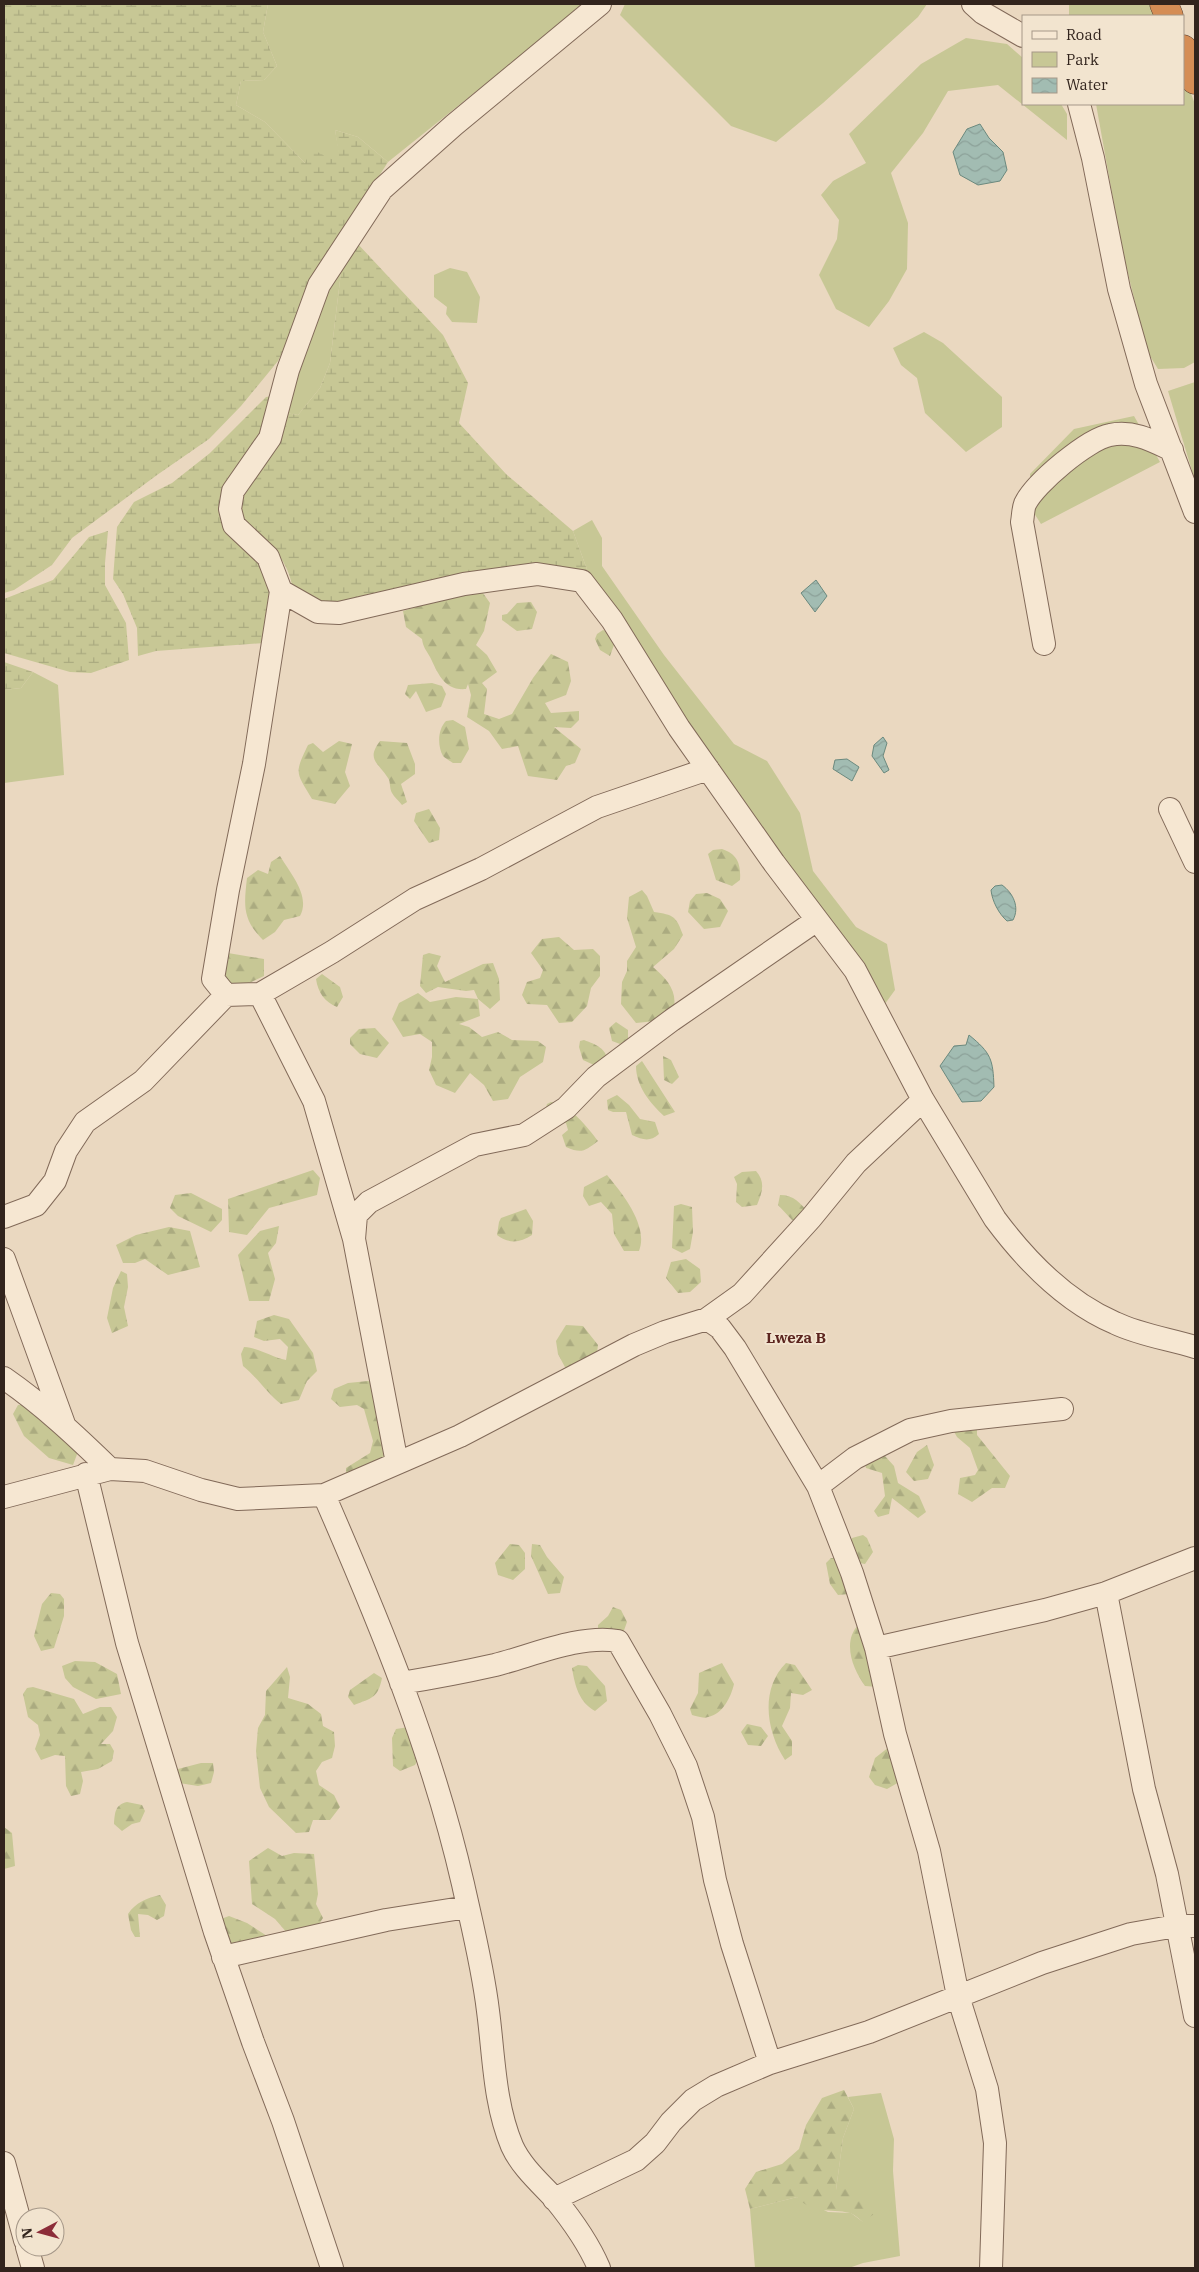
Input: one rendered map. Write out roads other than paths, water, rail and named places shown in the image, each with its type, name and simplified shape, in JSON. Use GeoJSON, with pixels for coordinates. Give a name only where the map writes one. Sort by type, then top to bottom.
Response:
{"type":"FeatureCollection","features":[{"type":"Feature","properties":{"kind":"highway"},"geometry":{"type":"LineString","coordinates":[[1184,52],[1195,80]]}},
{"type":"Feature","properties":{"kind":"street"},"geometry":{"type":"LineString","coordinates":[[226,996],[214,979],[215,966],[254,764],[281,591],[268,557],[234,525],[230,509],[232,491],[270,438],[288,370],[319,285],[382,189],[454,124],[600,4]]}},
{"type":"Feature","properties":{"kind":"street"},"geometry":{"type":"LineString","coordinates":[[973,4],[983,13],[1022,35]]}},
{"type":"Feature","properties":{"kind":"street"},"geometry":{"type":"LineString","coordinates":[[1079,105],[1093,158],[1119,289],[1146,384],[1195,512]]}},
{"type":"Feature","properties":{"kind":"street"},"geometry":{"type":"LineString","coordinates":[[1044,644],[1022,522],[1024,504],[1036,488],[1053,472],[1088,445],[1109,435],[1136,435],[1172,450]]}},
{"type":"Feature","properties":{"kind":"street"},"geometry":{"type":"LineString","coordinates":[[281,591],[318,612],[339,613],[464,584],[536,574],[582,581],[612,620],[679,728],[855,970],[923,1100],[995,1219],[1008,1237],[1061,1291],[1082,1307],[1116,1324],[1195,1347]]}},
{"type":"Feature","properties":{"kind":"street"},"geometry":{"type":"LineString","coordinates":[[4,1217],[36,1205],[55,1182],[66,1151],[85,1122],[143,1081],[226,996],[260,994],[415,900],[481,869],[596,807],[708,769]]}},
{"type":"Feature","properties":{"kind":"street"},"geometry":{"type":"LineString","coordinates":[[1170,809],[1195,862]]}},
{"type":"Feature","properties":{"kind":"street"},"geometry":{"type":"LineString","coordinates":[[354,1239],[356,1215],[369,1202],[475,1144],[524,1135],[566,1108],[596,1077],[672,1020],[817,920]]}},
{"type":"Feature","properties":{"kind":"street"},"geometry":{"type":"LineString","coordinates":[[260,994],[314,1101],[354,1239],[397,1463]]}},
{"type":"Feature","properties":{"kind":"street"},"geometry":{"type":"LineString","coordinates":[[4,1497],[110,1469],[145,1471],[201,1490],[238,1499],[324,1495],[460,1436],[634,1345],[665,1332],[707,1319],[742,1294],[811,1218],[856,1163],[923,1100]]}},
{"type":"Feature","properties":{"kind":"street"},"geometry":{"type":"LineString","coordinates":[[4,1259],[64,1424]]}},
{"type":"Feature","properties":{"kind":"street"},"geometry":{"type":"LineString","coordinates":[[707,1319],[720,1328],[734,1348],[818,1486],[852,1573],[876,1648],[895,1734],[929,1851],[958,1996],[987,2090],[995,2143],[991,2268]]}},
{"type":"Feature","properties":{"kind":"street"},"geometry":{"type":"LineString","coordinates":[[4,1378],[64,1424],[110,1469]]}},
{"type":"Feature","properties":{"kind":"street"},"geometry":{"type":"LineString","coordinates":[[818,1486],[855,1458],[910,1430],[950,1421],[1062,1409]]}},
{"type":"Feature","properties":{"kind":"street"},"geometry":{"type":"LineString","coordinates":[[86,1474],[127,1643],[223,1957],[283,2121],[332,2268]]}},
{"type":"Feature","properties":{"kind":"street"},"geometry":{"type":"LineString","coordinates":[[324,1495],[347,1548],[427,1751],[449,1822],[488,2009],[495,2077],[502,2116],[513,2148],[531,2173],[574,2222],[599,2268]]}},
{"type":"Feature","properties":{"kind":"street"},"geometry":{"type":"LineString","coordinates":[[876,1648],[1045,1610],[1106,1593],[1195,1558]]}},
{"type":"Feature","properties":{"kind":"street"},"geometry":{"type":"LineString","coordinates":[[1106,1593],[1144,1789],[1167,1874],[1186,1926],[1195,2016]]}},
{"type":"Feature","properties":{"kind":"street"},"geometry":{"type":"LineString","coordinates":[[401,1683],[495,1665],[549,1649],[605,1639],[618,1641],[660,1714],[686,1766],[703,1817],[715,1880],[732,1944],[770,2063]]}},
{"type":"Feature","properties":{"kind":"street"},"geometry":{"type":"LineString","coordinates":[[223,1957],[386,1920],[468,1907]]}},
{"type":"Feature","properties":{"kind":"street"},"geometry":{"type":"LineString","coordinates":[[554,2199],[636,2160],[655,2143],[671,2122],[693,2100],[716,2086],[770,2063],[869,2032],[1042,1963],[1131,1934],[1186,1926]]}},
{"type":"Feature","properties":{"kind":"street"},"geometry":{"type":"LineString","coordinates":[[4,2163],[16,2207]]}},
{"type":"Feature","properties":{"kind":"water"},"geometry":{"type":"Polygon","coordinates":[[[980,124],[989,138],[1003,152],[1007,170],[1000,181],[978,185],[960,175],[953,152],[967,129],[980,124]]]}},
{"type":"Feature","properties":{"kind":"water"},"geometry":{"type":"Polygon","coordinates":[[[816,580],[827,596],[815,612],[801,593],[816,580]]]}},
{"type":"Feature","properties":{"kind":"water"},"geometry":{"type":"Polygon","coordinates":[[[883,737],[887,743],[883,756],[889,770],[884,773],[872,756],[874,745],[883,737]]]}},
{"type":"Feature","properties":{"kind":"water"},"geometry":{"type":"Polygon","coordinates":[[[847,759],[859,767],[852,781],[833,769],[835,760],[847,759]]]}},
{"type":"Feature","properties":{"kind":"water"},"geometry":{"type":"Polygon","coordinates":[[[1002,885],[1014,901],[1016,910],[1013,920],[1007,921],[1001,915],[993,898],[991,890],[995,886],[1002,885]]]}},
{"type":"Feature","properties":{"kind":"water"},"geometry":{"type":"Polygon","coordinates":[[[969,1035],[982,1047],[989,1057],[993,1070],[994,1087],[981,1101],[962,1102],[940,1066],[954,1046],[966,1045],[969,1035]]]}},
{"type":"Feature","properties":{"kind":"district","name":"Lweza B"},"geometry":{"type":"Point","coordinates":[796,1338]}}]}
